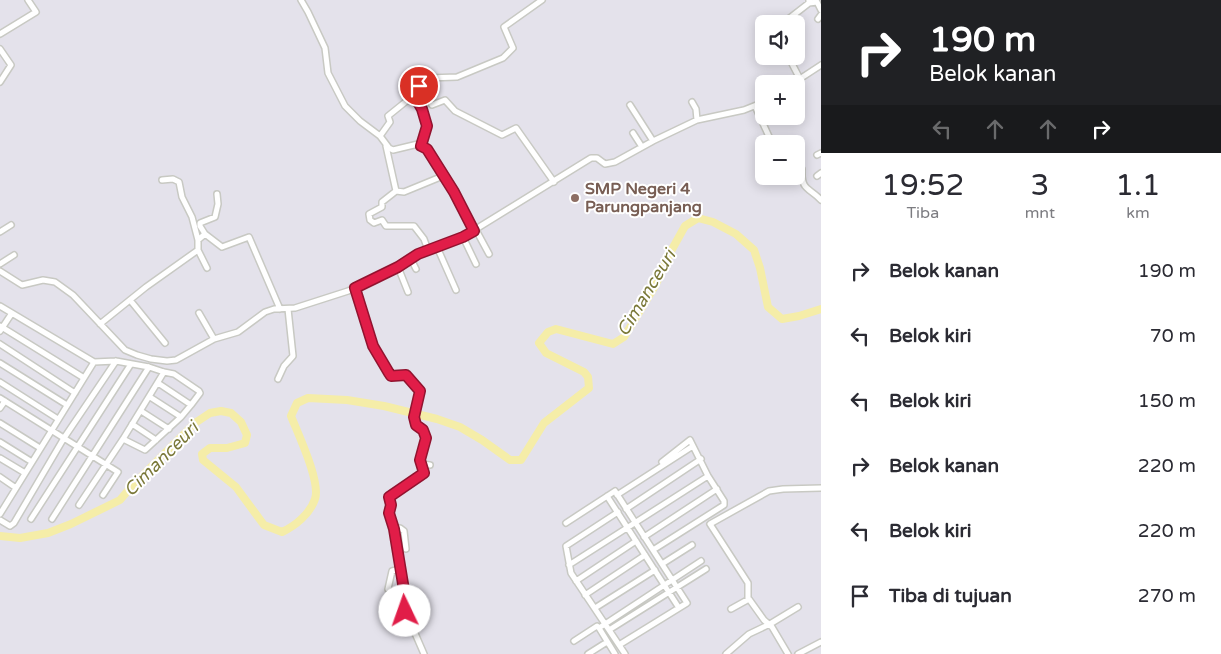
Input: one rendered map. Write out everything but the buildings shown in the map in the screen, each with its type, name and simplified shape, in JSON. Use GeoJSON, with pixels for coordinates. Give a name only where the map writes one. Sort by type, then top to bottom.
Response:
{"type":"FeatureCollection","features":[{"type":"Feature","properties":{"kind":"street"},"geometry":{"type":"LineString","coordinates":[[0,34],[36,12],[28,0]]}},
{"type":"Feature","properties":{"kind":"street"},"geometry":{"type":"LineString","coordinates":[[300,0],[308,12],[325,48],[328,73],[346,106],[360,121],[380,136],[392,150],[418,144],[427,149],[489,254]]}},
{"type":"Feature","properties":{"kind":"street"},"geometry":{"type":"LineString","coordinates":[[380,136],[390,122],[388,116],[414,95],[419,86],[428,78],[458,76],[503,58],[513,48],[504,27],[542,0]]}},
{"type":"Feature","properties":{"kind":"street"},"geometry":{"type":"LineString","coordinates":[[793,15],[809,2],[817,2],[821,10]]}},
{"type":"Feature","properties":{"kind":"street"},"geometry":{"type":"LineString","coordinates":[[0,49],[11,65],[0,82]]}},
{"type":"Feature","properties":{"kind":"street"},"geometry":{"type":"LineString","coordinates":[[805,76],[821,65]]}},
{"type":"Feature","properties":{"kind":"street"},"geometry":{"type":"LineString","coordinates":[[419,86],[432,104],[445,100],[455,111],[502,135],[516,128],[554,182]]}},
{"type":"Feature","properties":{"kind":"street"},"geometry":{"type":"LineString","coordinates":[[414,95],[422,109],[427,126],[421,146]]}},
{"type":"Feature","properties":{"kind":"street"},"geometry":{"type":"LineString","coordinates":[[692,102],[696,109],[697,120]]}},
{"type":"Feature","properties":{"kind":"street"},"geometry":{"type":"LineString","coordinates":[[630,105],[653,141]]}},
{"type":"Feature","properties":{"kind":"street"},"geometry":{"type":"LineString","coordinates":[[0,271],[22,285],[43,280],[55,282],[73,295],[125,350],[137,356],[151,359],[176,360],[214,339],[238,332],[265,312],[305,305],[355,288],[428,250],[463,237],[591,158],[597,158],[605,164],[610,164],[697,120],[755,106]]}},
{"type":"Feature","properties":{"kind":"street"},"geometry":{"type":"LineString","coordinates":[[633,133],[642,147]]}},
{"type":"Feature","properties":{"kind":"street"},"geometry":{"type":"LineString","coordinates":[[385,142],[396,191]]}},
{"type":"Feature","properties":{"kind":"street"},"geometry":{"type":"LineString","coordinates":[[428,250],[414,226],[386,226],[382,220],[374,223],[370,220],[370,214],[382,207],[382,202],[396,191],[404,192],[443,176]]}},
{"type":"Feature","properties":{"kind":"street"},"geometry":{"type":"LineString","coordinates":[[162,180],[173,179],[179,182],[182,197],[192,217],[198,240],[198,250],[208,268]]}},
{"type":"Feature","properties":{"kind":"street"},"geometry":{"type":"LineString","coordinates":[[804,185],[821,200]]}},
{"type":"Feature","properties":{"kind":"street"},"geometry":{"type":"LineString","coordinates":[[217,194],[218,204],[215,217],[200,224],[206,234],[222,247],[249,237],[280,309]]}},
{"type":"Feature","properties":{"kind":"street"},"geometry":{"type":"LineString","coordinates":[[0,232],[10,225]]}},
{"type":"Feature","properties":{"kind":"street"},"geometry":{"type":"LineString","coordinates":[[198,240],[206,234]]}},
{"type":"Feature","properties":{"kind":"street"},"geometry":{"type":"LineString","coordinates":[[463,237],[476,264]]}},
{"type":"Feature","properties":{"kind":"street"},"geometry":{"type":"LineString","coordinates":[[437,247],[456,290]]}},
{"type":"Feature","properties":{"kind":"street"},"geometry":{"type":"LineString","coordinates":[[100,324],[198,250]]}},
{"type":"Feature","properties":{"kind":"street"},"geometry":{"type":"LineString","coordinates":[[0,264],[14,255]]}},
{"type":"Feature","properties":{"kind":"street"},"geometry":{"type":"LineString","coordinates":[[411,259],[416,269]]}},
{"type":"Feature","properties":{"kind":"street"},"geometry":{"type":"LineString","coordinates":[[398,267],[408,292]]}},
{"type":"Feature","properties":{"kind":"street"},"geometry":{"type":"LineString","coordinates":[[355,288],[373,346],[389,373],[391,376],[406,375],[420,392],[414,410],[414,417],[416,425],[423,430],[426,438],[420,460],[424,470],[423,474],[389,496],[391,505],[389,513],[394,529],[404,590],[405,611],[424,654]]}},
{"type":"Feature","properties":{"kind":"street"},"geometry":{"type":"LineString","coordinates":[[130,300],[165,343]]}},
{"type":"Feature","properties":{"kind":"street"},"geometry":{"type":"LineString","coordinates":[[0,306],[94,362],[116,361],[149,367],[174,374],[199,391],[200,393],[181,417],[144,450],[123,438]]}},
{"type":"Feature","properties":{"kind":"street"},"geometry":{"type":"LineString","coordinates":[[278,379],[284,366],[293,356],[288,309]]}},
{"type":"Feature","properties":{"kind":"street"},"geometry":{"type":"LineString","coordinates":[[12,313],[1,328],[84,378]]}},
{"type":"Feature","properties":{"kind":"street"},"geometry":{"type":"LineString","coordinates":[[199,313],[214,339]]}},
{"type":"Feature","properties":{"kind":"street"},"geometry":{"type":"LineString","coordinates":[[0,344],[75,393]]}},
{"type":"Feature","properties":{"kind":"street"},"geometry":{"type":"LineString","coordinates":[[0,520],[10,526],[13,525],[64,438],[116,361]]}},
{"type":"Feature","properties":{"kind":"street"},"geometry":{"type":"LineString","coordinates":[[0,514],[94,362]]}},
{"type":"Feature","properties":{"kind":"street"},"geometry":{"type":"LineString","coordinates":[[0,363],[67,405]]}},
{"type":"Feature","properties":{"kind":"street"},"geometry":{"type":"LineString","coordinates":[[31,519],[130,364]]}},
{"type":"Feature","properties":{"kind":"street"},"geometry":{"type":"LineString","coordinates":[[52,519],[149,367]]}},
{"type":"Feature","properties":{"kind":"street"},"geometry":{"type":"LineString","coordinates":[[79,505],[150,397],[164,372]]}},
{"type":"Feature","properties":{"kind":"street"},"geometry":{"type":"LineString","coordinates":[[0,382],[58,419]]}},
{"type":"Feature","properties":{"kind":"street"},"geometry":{"type":"LineString","coordinates":[[158,383],[191,405]]}},
{"type":"Feature","properties":{"kind":"street"},"geometry":{"type":"LineString","coordinates":[[150,397],[181,417]]}},
{"type":"Feature","properties":{"kind":"street"},"geometry":{"type":"LineString","coordinates":[[0,408],[2,400],[106,464],[118,474],[103,495]]}},
{"type":"Feature","properties":{"kind":"street"},"geometry":{"type":"LineString","coordinates":[[141,411],[169,429]]}},
{"type":"Feature","properties":{"kind":"street"},"geometry":{"type":"LineString","coordinates":[[0,423],[40,448]]}},
{"type":"Feature","properties":{"kind":"street"},"geometry":{"type":"LineString","coordinates":[[132,424],[156,440]]}},
{"type":"Feature","properties":{"kind":"street"},"geometry":{"type":"LineString","coordinates":[[0,442],[32,462]]}},
{"type":"Feature","properties":{"kind":"street"},"geometry":{"type":"LineString","coordinates":[[617,495],[693,446],[724,505],[653,550]]}},
{"type":"Feature","properties":{"kind":"street"},"geometry":{"type":"LineString","coordinates":[[0,458],[25,473]]}},
{"type":"Feature","properties":{"kind":"street"},"geometry":{"type":"LineString","coordinates":[[626,509],[701,459]]}},
{"type":"Feature","properties":{"kind":"street"},"geometry":{"type":"LineString","coordinates":[[421,464],[430,465]]}},
{"type":"Feature","properties":{"kind":"street"},"geometry":{"type":"LineString","coordinates":[[569,565],[708,476]]}},
{"type":"Feature","properties":{"kind":"street"},"geometry":{"type":"LineString","coordinates":[[1,480],[16,488]]}},
{"type":"Feature","properties":{"kind":"street"},"geometry":{"type":"LineString","coordinates":[[788,654],[770,624],[764,620],[748,599],[748,583],[710,524],[769,491],[821,488]]}},
{"type":"Feature","properties":{"kind":"street"},"geometry":{"type":"LineString","coordinates":[[644,537],[717,489]]}},
{"type":"Feature","properties":{"kind":"street"},"geometry":{"type":"LineString","coordinates":[[566,522],[615,491],[687,603],[619,645]]}},
{"type":"Feature","properties":{"kind":"street"},"geometry":{"type":"LineString","coordinates":[[607,496],[679,608]]}},
{"type":"Feature","properties":{"kind":"street"},"geometry":{"type":"LineString","coordinates":[[618,512],[566,546],[571,573],[625,654]]}},
{"type":"Feature","properties":{"kind":"street"},"geometry":{"type":"LineString","coordinates":[[394,529],[400,528],[404,531],[406,549]]}},
{"type":"Feature","properties":{"kind":"street"},"geometry":{"type":"LineString","coordinates":[[576,581],[636,541]]}},
{"type":"Feature","properties":{"kind":"street"},"geometry":{"type":"LineString","coordinates":[[662,564],[692,545]]}},
{"type":"Feature","properties":{"kind":"street"},"geometry":{"type":"LineString","coordinates":[[585,595],[645,555]]}},
{"type":"Feature","properties":{"kind":"street"},"geometry":{"type":"LineString","coordinates":[[574,641],[597,626],[599,628],[701,561]]}},
{"type":"Feature","properties":{"kind":"street"},"geometry":{"type":"LineString","coordinates":[[388,589],[392,571],[400,569]]}},
{"type":"Feature","properties":{"kind":"street"},"geometry":{"type":"LineString","coordinates":[[609,630],[706,569]]}},
{"type":"Feature","properties":{"kind":"street"},"geometry":{"type":"LineString","coordinates":[[594,608],[655,570]]}},
{"type":"Feature","properties":{"kind":"street"},"geometry":{"type":"LineString","coordinates":[[731,609],[748,599]]}},
{"type":"Feature","properties":{"kind":"street"},"geometry":{"type":"LineString","coordinates":[[726,654],[746,637],[798,607]]}},
{"type":"Feature","properties":{"kind":"street"},"geometry":{"type":"LineString","coordinates":[[599,628],[616,654]]}},
{"type":"Feature","properties":{"kind":"street"},"geometry":{"type":"LineString","coordinates":[[588,654],[608,642]]}},
{"type":"Feature","properties":{"kind":"street"},"geometry":{"type":"LineString","coordinates":[[798,654],[821,642]]}},
{"type":"Feature","properties":{"kind":"waterway","name":"Cimanceuri"},"geometry":{"type":"LineString","coordinates":[[0,536],[20,538],[48,533],[120,500],[195,423],[210,413],[221,411],[231,413],[241,422],[247,435],[245,443],[227,448],[210,448],[202,454],[203,460],[236,487],[264,525],[282,532],[302,519],[310,510],[315,499],[315,481],[312,470],[291,416],[297,403],[308,398],[347,400],[384,406],[437,419],[460,427],[510,460],[521,460],[544,423],[589,388],[588,377],[584,372],[546,353],[539,343],[548,332],[556,329],[613,344],[624,337],[655,286],[685,226],[698,218],[713,222],[736,234],[754,250],[760,268],[768,307],[782,319],[821,309]]}},
{"type":"Feature","properties":{"kind":"place","name":"SMP Negeri 4 Parungpanjang"},"geometry":{"type":"Point","coordinates":[575,198]}},
{"type":"Feature","properties":{"kind":"route"},"geometry":{"type":"LineString","coordinates":[[405,611],[405,596],[394,529],[389,513],[391,505],[389,497],[424,473],[420,460],[426,438],[423,430],[416,425],[414,417],[414,410],[420,391],[408,376],[390,375],[373,346],[355,288],[398,267],[418,254],[474,231],[454,192],[427,149],[421,146],[427,126],[422,109],[414,95],[419,86]]}}]}
